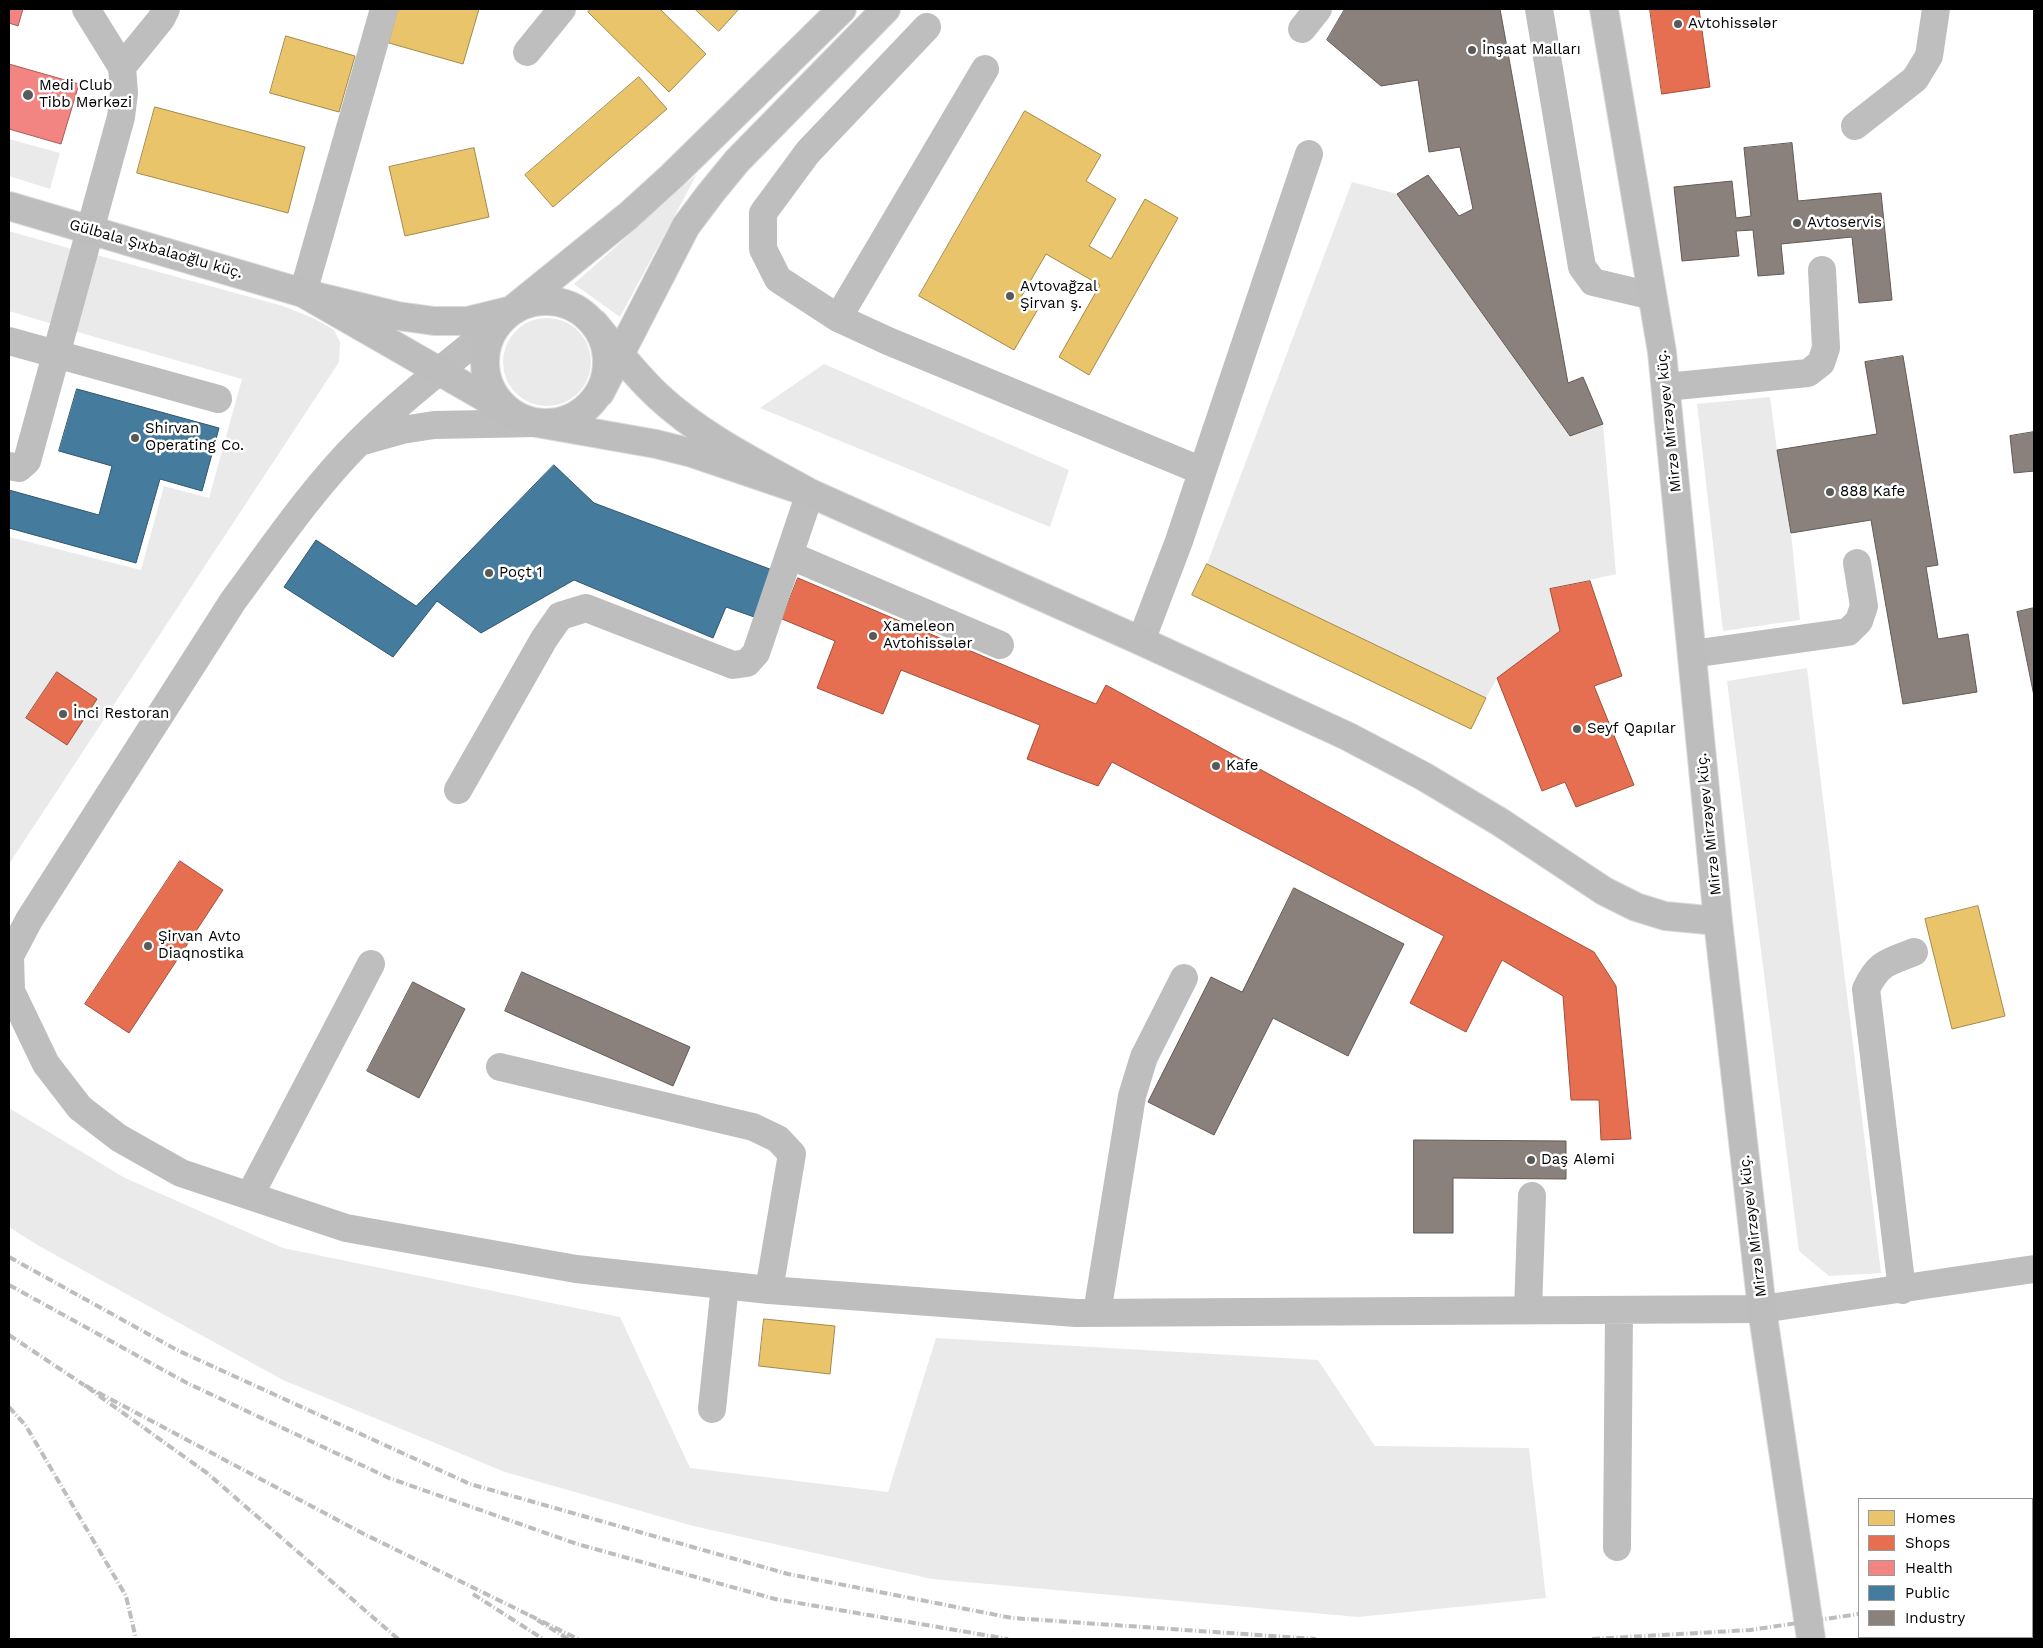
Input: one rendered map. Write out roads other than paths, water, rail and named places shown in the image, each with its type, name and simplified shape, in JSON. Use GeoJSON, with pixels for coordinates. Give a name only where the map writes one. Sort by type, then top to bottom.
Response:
{"type":"FeatureCollection","features":[{"type":"Feature","properties":{"kind":"main road"},"geometry":{"type":"LineString","coordinates":[[842,9],[672,176],[628,216],[505,316],[489,338],[485,356],[486,374],[493,392],[504,406],[528,420],[555,422],[573,417],[588,407],[600,393],[686,226],[737,162],[886,9]]}},
{"type":"Feature","properties":{"kind":"main road","name":"Mirzə Mirzəyev küç."},"geometry":{"type":"LineString","coordinates":[[1604,9],[1666,387],[1718,920],[1762,1309],[1811,1639]]}},
{"type":"Feature","properties":{"kind":"main road","name":"Gülbala Şıxbalaoğlu küç."},"geometry":{"type":"LineString","coordinates":[[9,206],[303,293]]}},
{"type":"Feature","properties":{"kind":"main road"},"geometry":{"type":"LineString","coordinates":[[303,293],[398,316],[434,321],[505,316],[529,302],[547,300],[565,303],[582,311],[596,324],[620,354],[660,397],[700,428],[749,459],[810,493],[1141,641],[1347,736],[1423,776],[1500,822],[1604,891],[1636,907],[1665,916],[1718,920]]}},
{"type":"Feature","properties":{"kind":"main road"},"geometry":{"type":"LineString","coordinates":[[303,293],[528,420],[656,444],[692,453],[810,493]]}},
{"type":"Feature","properties":{"kind":"main road"},"geometry":{"type":"LineString","coordinates":[[596,324],[604,340],[608,358],[606,376],[600,393]]}},
{"type":"Feature","properties":{"kind":"street"},"geometry":{"type":"LineString","coordinates":[[9,466],[20,468],[27,461],[121,116],[124,93],[122,67],[86,9]]}},
{"type":"Feature","properties":{"kind":"street"},"geometry":{"type":"LineString","coordinates":[[122,67],[161,19],[166,9]]}},
{"type":"Feature","properties":{"kind":"street"},"geometry":{"type":"LineString","coordinates":[[303,293],[384,9]]}},
{"type":"Feature","properties":{"kind":"street"},"geometry":{"type":"LineString","coordinates":[[526,52],[562,9]]}},
{"type":"Feature","properties":{"kind":"street"},"geometry":{"type":"LineString","coordinates":[[1539,9],[1582,266],[1593,282],[1652,296]]}},
{"type":"Feature","properties":{"kind":"street"},"geometry":{"type":"LineString","coordinates":[[1855,126],[1915,79],[1929,56],[1936,9]]}},
{"type":"Feature","properties":{"kind":"street"},"geometry":{"type":"LineString","coordinates":[[927,27],[808,152],[763,213],[763,249],[778,279],[838,318],[1202,471]]}},
{"type":"Feature","properties":{"kind":"street"},"geometry":{"type":"LineString","coordinates":[[838,318],[985,69]]}},
{"type":"Feature","properties":{"kind":"street"},"geometry":{"type":"LineString","coordinates":[[1141,641],[1179,541],[1309,154]]}},
{"type":"Feature","properties":{"kind":"street"},"geometry":{"type":"LineString","coordinates":[[1666,387],[1808,373],[1821,363],[1826,348],[1822,270]]}},
{"type":"Feature","properties":{"kind":"street"},"geometry":{"type":"LineString","coordinates":[[505,316],[392,410],[329,475],[233,601],[29,920],[9,956],[11,991],[46,1064],[80,1108],[119,1138],[181,1173],[346,1228],[576,1269],[769,1290],[1076,1313],[1762,1309],[1902,1290],[2034,1268]]}},
{"type":"Feature","properties":{"kind":"street"},"geometry":{"type":"LineString","coordinates":[[9,341],[218,399]]}},
{"type":"Feature","properties":{"kind":"street"},"geometry":{"type":"LineString","coordinates":[[359,442],[402,430],[434,425],[528,420]]}},
{"type":"Feature","properties":{"kind":"street"},"geometry":{"type":"LineString","coordinates":[[458,790],[544,639],[560,616],[586,608],[733,665],[748,663],[756,653],[810,493]]}},
{"type":"Feature","properties":{"kind":"street"},"geometry":{"type":"LineString","coordinates":[[788,556],[1000,644]]}},
{"type":"Feature","properties":{"kind":"street"},"geometry":{"type":"LineString","coordinates":[[1692,654],[1848,632],[1859,621],[1864,606],[1857,564]]}},
{"type":"Feature","properties":{"kind":"street"},"geometry":{"type":"LineString","coordinates":[[1902,1290],[1866,989],[1874,973],[1886,963],[1914,952]]}},
{"type":"Feature","properties":{"kind":"street"},"geometry":{"type":"LineString","coordinates":[[250,1195],[371,964]]}},
{"type":"Feature","properties":{"kind":"street"},"geometry":{"type":"LineString","coordinates":[[1097,1313],[1132,1096],[1144,1057],[1184,978]]}},
{"type":"Feature","properties":{"kind":"street"},"geometry":{"type":"LineString","coordinates":[[500,1067],[753,1127],[778,1139],[792,1154],[769,1290]]}},
{"type":"Feature","properties":{"kind":"street"},"geometry":{"type":"LineString","coordinates":[[1528,1310],[1532,1196]]}},
{"type":"Feature","properties":{"kind":"street"},"geometry":{"type":"LineString","coordinates":[[712,1409],[724,1285]]}},
{"type":"Feature","properties":{"kind":"street"},"geometry":{"type":"LineString","coordinates":[[1617,1547],[1619,1310]]}},
{"type":"Feature","properties":{"kind":"railway"},"geometry":{"type":"LineString","coordinates":[[9,1257],[177,1350],[470,1484],[788,1574],[1012,1618],[1316,1639]]}},
{"type":"Feature","properties":{"kind":"railway"},"geometry":{"type":"LineString","coordinates":[[9,1285],[187,1383],[389,1478],[577,1544],[775,1599],[1008,1639]]}},
{"type":"Feature","properties":{"kind":"railway"},"geometry":{"type":"LineString","coordinates":[[9,1335],[84,1385]]}},
{"type":"Feature","properties":{"kind":"railway"},"geometry":{"type":"LineString","coordinates":[[398,1639],[207,1473],[84,1385],[362,1533],[531,1616]]}},
{"type":"Feature","properties":{"kind":"railway"},"geometry":{"type":"LineString","coordinates":[[9,1407],[26,1426],[126,1596],[136,1639]]}},
{"type":"Feature","properties":{"kind":"railway"},"geometry":{"type":"LineString","coordinates":[[473,1594],[543,1639]]}},
{"type":"Feature","properties":{"kind":"railway"},"geometry":{"type":"LineString","coordinates":[[1592,1639],[1750,1630],[1858,1614]]}},
{"type":"Feature","properties":{"kind":"railway"},"geometry":{"type":"LineString","coordinates":[[568,1639],[531,1616],[578,1639]]}},
{"type":"Feature","properties":{"kind":"railway"},"geometry":{"type":"LineString","coordinates":[[1885,1639],[1891,1638]]}},
{"type":"Feature","properties":{"kind":"place","name":"Avtohissələr"},"geometry":{"type":"Point","coordinates":[1678,24]}},
{"type":"Feature","properties":{"kind":"place","name":"İnşaat Malları"},"geometry":{"type":"Point","coordinates":[1472,50]}},
{"type":"Feature","properties":{"kind":"place","name":"Medi Club Tibb Mərkəzi"},"geometry":{"type":"Point","coordinates":[28,95]}},
{"type":"Feature","properties":{"kind":"place","name":"Avtoservis"},"geometry":{"type":"Point","coordinates":[1797,223]}},
{"type":"Feature","properties":{"kind":"place","name":"Avtovağzal Şirvan ş."},"geometry":{"type":"Point","coordinates":[1010,296]}},
{"type":"Feature","properties":{"kind":"place","name":"Shirvan Operating Co."},"geometry":{"type":"Point","coordinates":[135,438]}},
{"type":"Feature","properties":{"kind":"place","name":"888 Kafe"},"geometry":{"type":"Point","coordinates":[1830,492]}},
{"type":"Feature","properties":{"kind":"place","name":"Poçt 1"},"geometry":{"type":"Point","coordinates":[489,573]}},
{"type":"Feature","properties":{"kind":"place","name":"Xameleon Avtohissələr"},"geometry":{"type":"Point","coordinates":[873,636]}},
{"type":"Feature","properties":{"kind":"place","name":"İnci Restoran"},"geometry":{"type":"Point","coordinates":[63,714]}},
{"type":"Feature","properties":{"kind":"place","name":"Seyf Qapılar"},"geometry":{"type":"Point","coordinates":[1577,729]}},
{"type":"Feature","properties":{"kind":"place","name":"Kafe"},"geometry":{"type":"Point","coordinates":[1216,766]}},
{"type":"Feature","properties":{"kind":"place","name":"Şirvan Avto Diaqnostika"},"geometry":{"type":"Point","coordinates":[148,946]}},
{"type":"Feature","properties":{"kind":"place","name":"Daş Aləmi"},"geometry":{"type":"Point","coordinates":[1531,1160]}}]}
